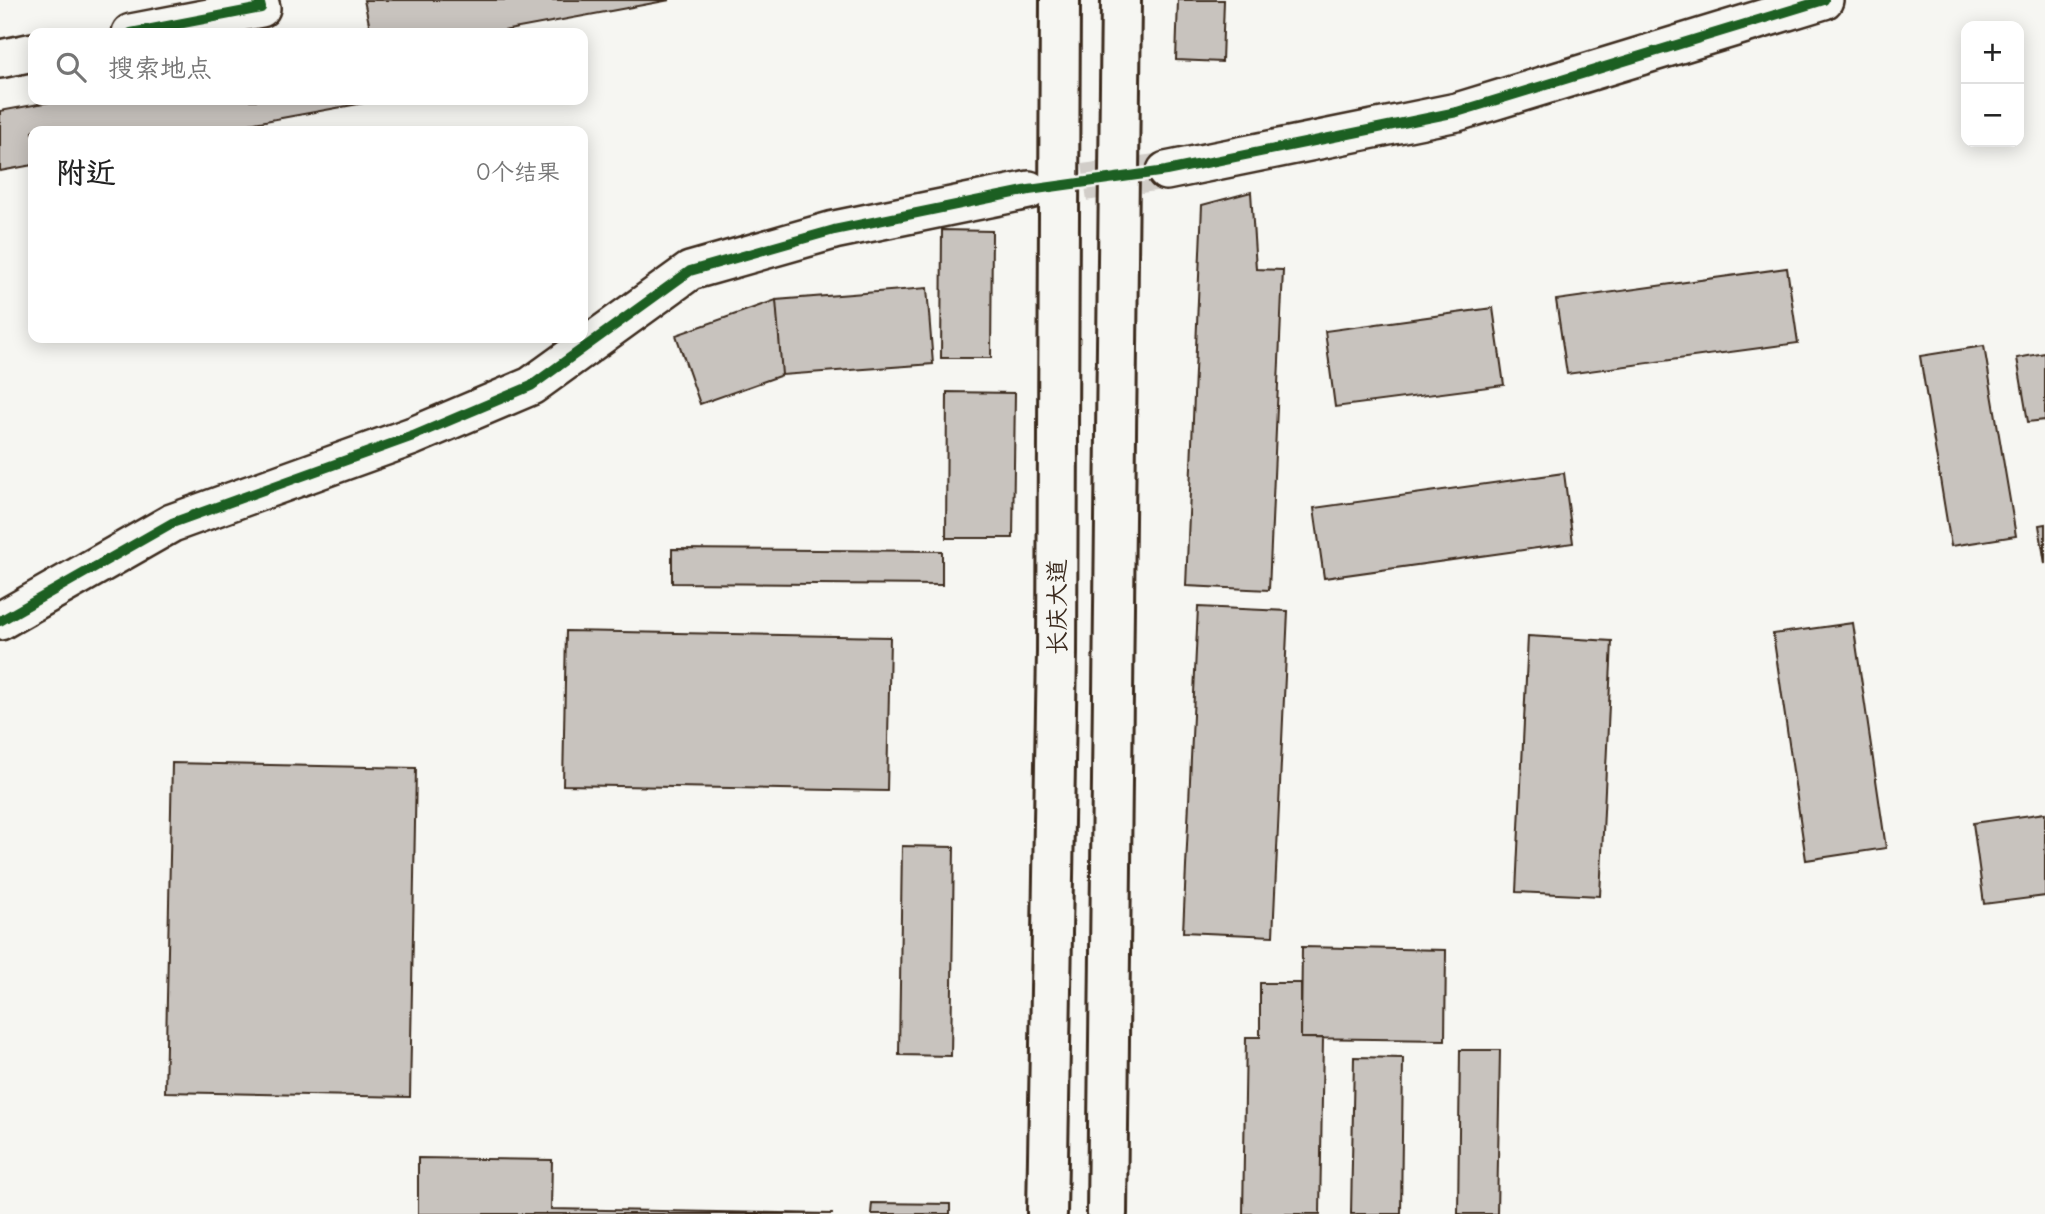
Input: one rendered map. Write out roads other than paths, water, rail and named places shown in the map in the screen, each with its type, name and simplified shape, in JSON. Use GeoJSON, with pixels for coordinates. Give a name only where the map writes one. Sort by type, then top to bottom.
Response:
{"type":"FeatureCollection","features":[{"type":"Feature","properties":{"kind":"main road","name":"长庆大道"},"geometry":{"type":"LineString","coordinates":[[1047,1214],[1057,639],[1060,0]]}},
{"type":"Feature","properties":{"kind":"main road"},"geometry":{"type":"LineString","coordinates":[[1107,1214],[1121,0]]}},
{"type":"Feature","properties":{"kind":"street"},"geometry":{"type":"LineString","coordinates":[[157,28],[261,8],[259,0]]}},
{"type":"Feature","properties":{"kind":"street"},"geometry":{"type":"LineString","coordinates":[[1166,171],[1457,112],[1824,0]]}},
{"type":"Feature","properties":{"kind":"street"},"geometry":{"type":"LineString","coordinates":[[0,59],[28,53]]}},
{"type":"Feature","properties":{"kind":"street"},"geometry":{"type":"LineString","coordinates":[[0,621],[172,523],[414,436],[531,386],[690,271],[834,230],[1029,190]]}},
{"type":"Feature","properties":{"kind":"tunnel"},"geometry":{"type":"LineString","coordinates":[[1030,190],[1166,171]]}}]}
